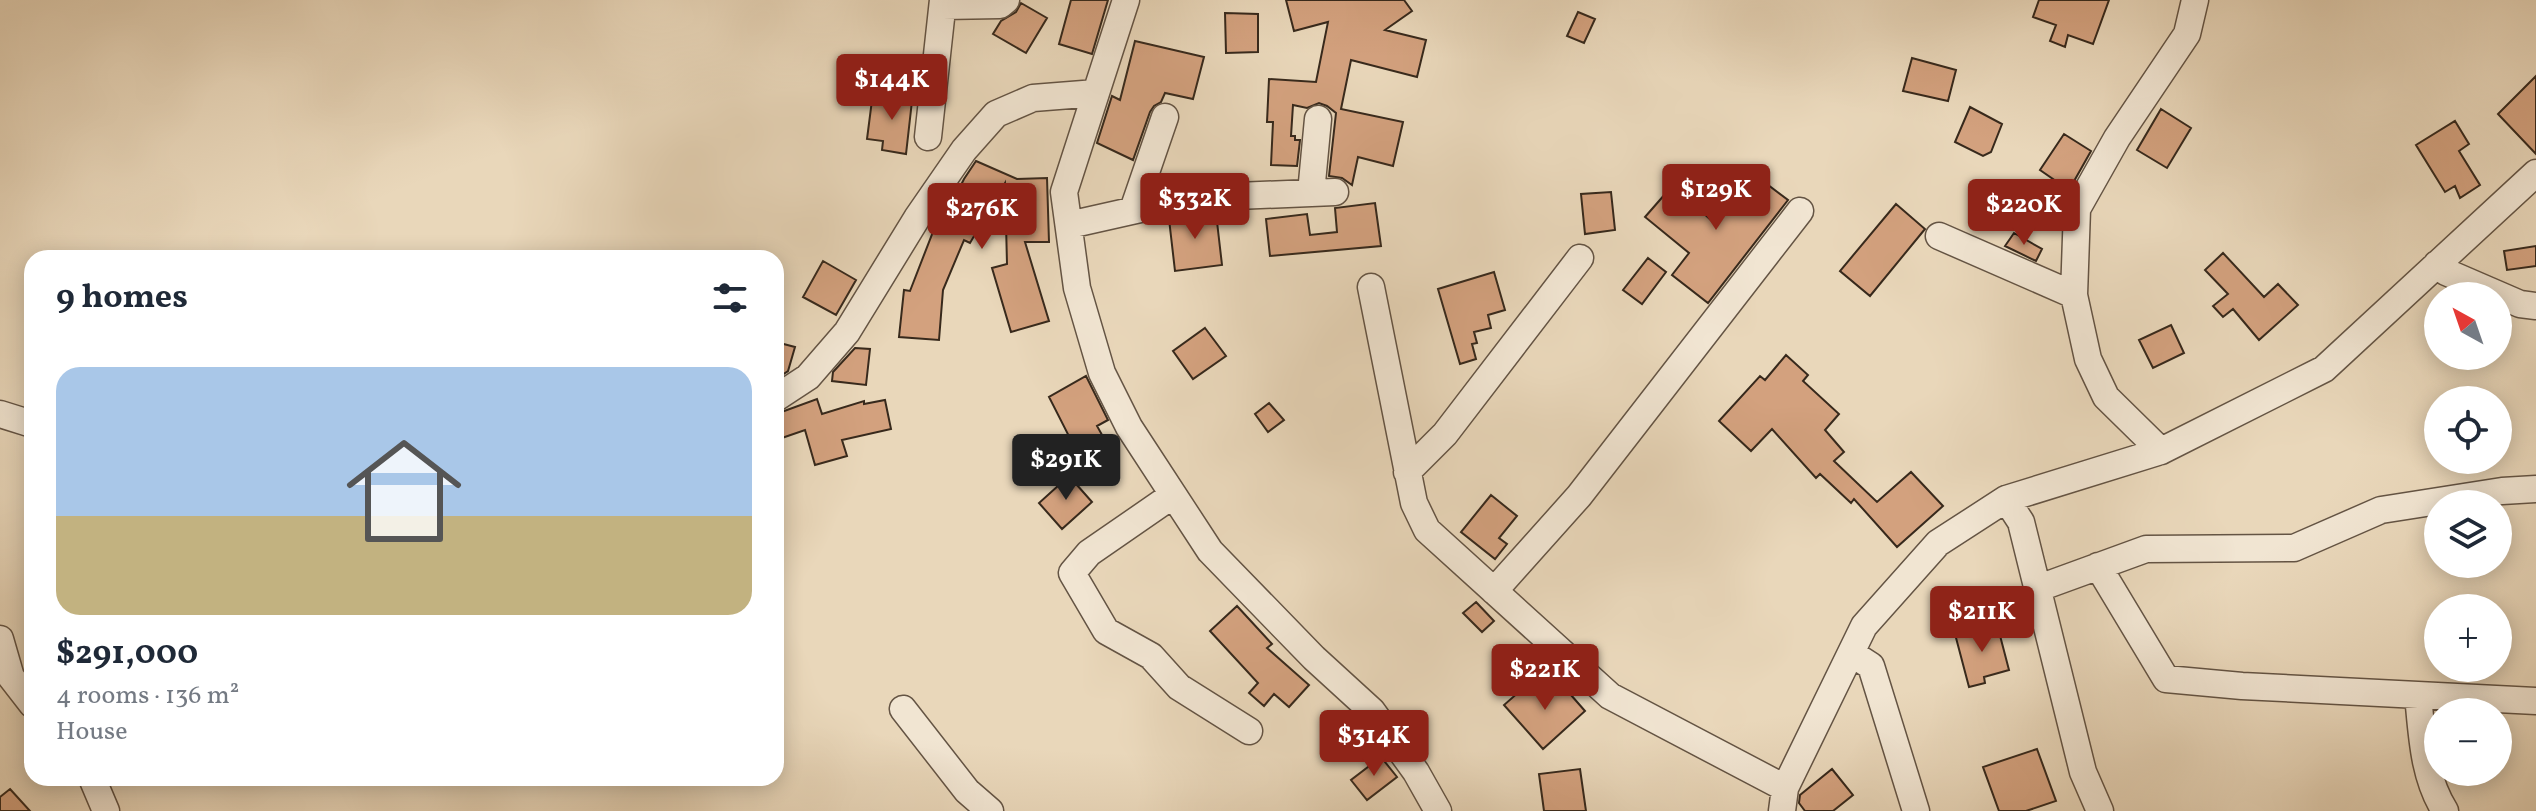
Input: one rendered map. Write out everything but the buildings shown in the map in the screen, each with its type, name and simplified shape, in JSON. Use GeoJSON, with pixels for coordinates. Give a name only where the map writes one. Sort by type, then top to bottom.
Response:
{"type":"FeatureCollection","features":[{"type":"Feature","properties":{"kind":"street"},"geometry":{"type":"LineString","coordinates":[[928,137],[943,3],[1000,5],[1006,0]]}},
{"type":"Feature","properties":{"kind":"street"},"geometry":{"type":"LineString","coordinates":[[1126,0],[1064,192],[1077,288],[1102,373],[1129,427],[1210,551],[1314,658],[1372,711],[1416,772],[1438,811]]}},
{"type":"Feature","properties":{"kind":"street"},"geometry":{"type":"LineString","coordinates":[[2161,451],[2106,397],[2088,359],[2074,295],[2077,209],[2117,138],[2187,34],[2195,0]]}},
{"type":"Feature","properties":{"kind":"street"},"geometry":{"type":"LineString","coordinates":[[784,393],[808,377],[847,332],[917,218],[964,150],[996,114],[1033,98],[1096,93]]}},
{"type":"Feature","properties":{"kind":"street"},"geometry":{"type":"LineString","coordinates":[[1133,210],[1165,117]]}},
{"type":"Feature","properties":{"kind":"street"},"geometry":{"type":"LineString","coordinates":[[1069,225],[1189,198],[1323,192],[1318,119]]}},
{"type":"Feature","properties":{"kind":"street"},"geometry":{"type":"LineString","coordinates":[[1371,287],[1414,503],[1427,530],[1610,696],[1783,800],[1864,626],[1938,543],[2006,499],[2161,451],[2324,369],[2536,173]]}},
{"type":"Feature","properties":{"kind":"street"},"geometry":{"type":"LineString","coordinates":[[1494,591],[1579,496],[1800,211]]}},
{"type":"Feature","properties":{"kind":"street"},"geometry":{"type":"LineString","coordinates":[[1939,236],[2074,295]]}},
{"type":"Feature","properties":{"kind":"street"},"geometry":{"type":"LineString","coordinates":[[1407,472],[1445,434],[1580,258]]}},
{"type":"Feature","properties":{"kind":"street"},"geometry":{"type":"LineString","coordinates":[[2437,264],[2446,272],[2520,304],[2536,306]]}},
{"type":"Feature","properties":{"kind":"street"},"geometry":{"type":"LineString","coordinates":[[0,414],[24,422]]}},
{"type":"Feature","properties":{"kind":"street"},"geometry":{"type":"LineString","coordinates":[[2039,588],[2146,549],[2294,548],[2381,510],[2502,491],[2536,489]]}},
{"type":"Feature","properties":{"kind":"street"},"geometry":{"type":"LineString","coordinates":[[1173,495],[1089,553],[1072,573],[1106,631],[1151,656],[1179,687],[1249,731]]}},
{"type":"Feature","properties":{"kind":"street"},"geometry":{"type":"LineString","coordinates":[[2006,499],[2021,522],[2083,772],[2100,811]]}},
{"type":"Feature","properties":{"kind":"street"},"geometry":{"type":"LineString","coordinates":[[2098,566],[2166,679],[2242,686],[2536,701]]}},
{"type":"Feature","properties":{"kind":"street"},"geometry":{"type":"LineString","coordinates":[[0,639],[11,677],[24,694]]}},
{"type":"Feature","properties":{"kind":"street"},"geometry":{"type":"LineString","coordinates":[[1851,653],[1871,666],[1916,811]]}},
{"type":"Feature","properties":{"kind":"street"},"geometry":{"type":"LineString","coordinates":[[2418,695],[2424,752],[2433,792],[2445,811]]}},
{"type":"Feature","properties":{"kind":"street"},"geometry":{"type":"LineString","coordinates":[[903,709],[967,791],[990,811]]}},
{"type":"Feature","properties":{"kind":"street"},"geometry":{"type":"LineString","coordinates":[[95,786],[106,811]]}}]}
